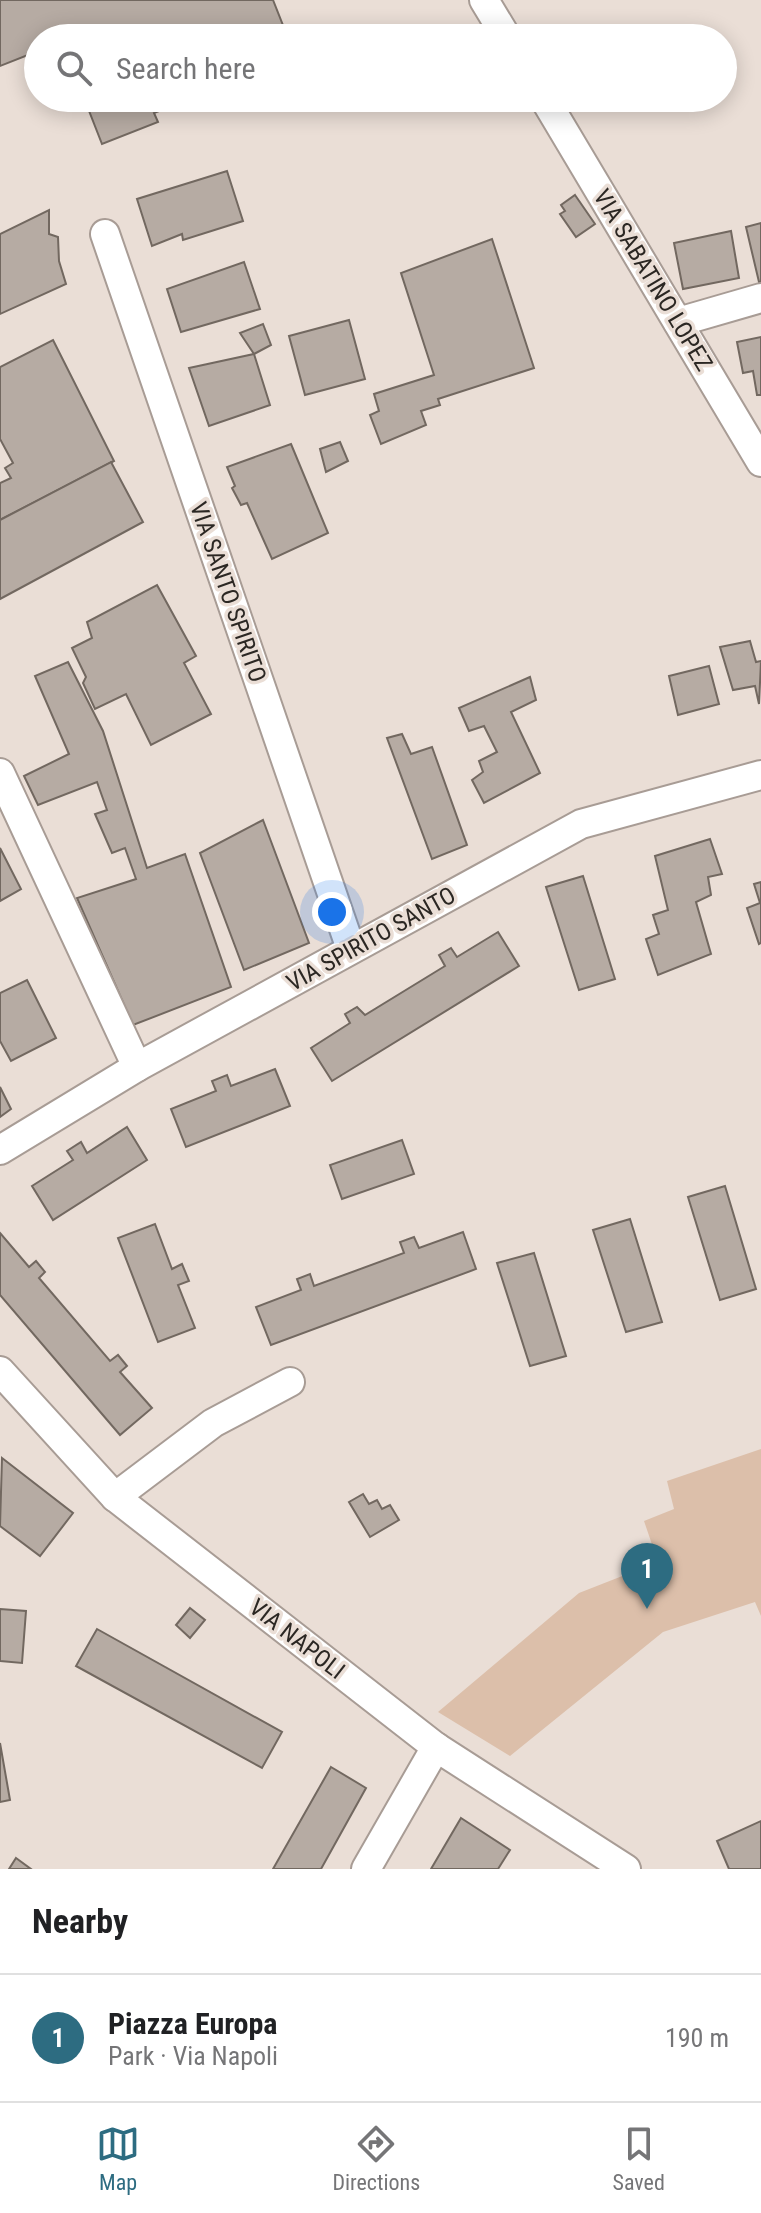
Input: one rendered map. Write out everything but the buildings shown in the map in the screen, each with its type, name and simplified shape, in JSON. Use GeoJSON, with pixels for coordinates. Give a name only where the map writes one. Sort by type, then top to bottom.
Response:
{"type":"FeatureCollection","features":[{"type":"Feature","properties":{"kind":"street"},"geometry":{"type":"LineString","coordinates":[[484,0],[499,24]]}},
{"type":"Feature","properties":{"kind":"street","name":"VIA SABATINO LOPEZ"},"geometry":{"type":"LineString","coordinates":[[552,112],[761,462]]}},
{"type":"Feature","properties":{"kind":"street","name":"VIA SANTO SPIRITO"},"geometry":{"type":"LineString","coordinates":[[105,234],[351,949]]}},
{"type":"Feature","properties":{"kind":"street"},"geometry":{"type":"LineString","coordinates":[[678,322],[761,298]]}},
{"type":"Feature","properties":{"kind":"street"},"geometry":{"type":"LineString","coordinates":[[0,773],[137,1067]]}},
{"type":"Feature","properties":{"kind":"street","name":"VIA SPIRITO SANTO"},"geometry":{"type":"LineString","coordinates":[[0,1150],[137,1067],[581,824],[761,775]]}},
{"type":"Feature","properties":{"kind":"street","name":"VIA NAPOLI"},"geometry":{"type":"LineString","coordinates":[[0,1371],[115,1497],[436,1747],[626,1869]]}},
{"type":"Feature","properties":{"kind":"street"},"geometry":{"type":"LineString","coordinates":[[115,1497],[213,1423],[290,1382]]}},
{"type":"Feature","properties":{"kind":"street"},"geometry":{"type":"LineString","coordinates":[[366,1869],[436,1747]]}},
{"type":"Feature","properties":{"kind":"shaded area"},"geometry":{"type":"Polygon","coordinates":[[[761,1449],[761,1616],[755,1602],[663,1632],[510,1756],[438,1712],[579,1593],[658,1562],[644,1521],[674,1509],[667,1481],[761,1449]]]}},
{"type":"Feature","properties":{"kind":"place","name":"Piazza Europa"},"geometry":{"type":"Point","coordinates":[647,1609]}}]}
